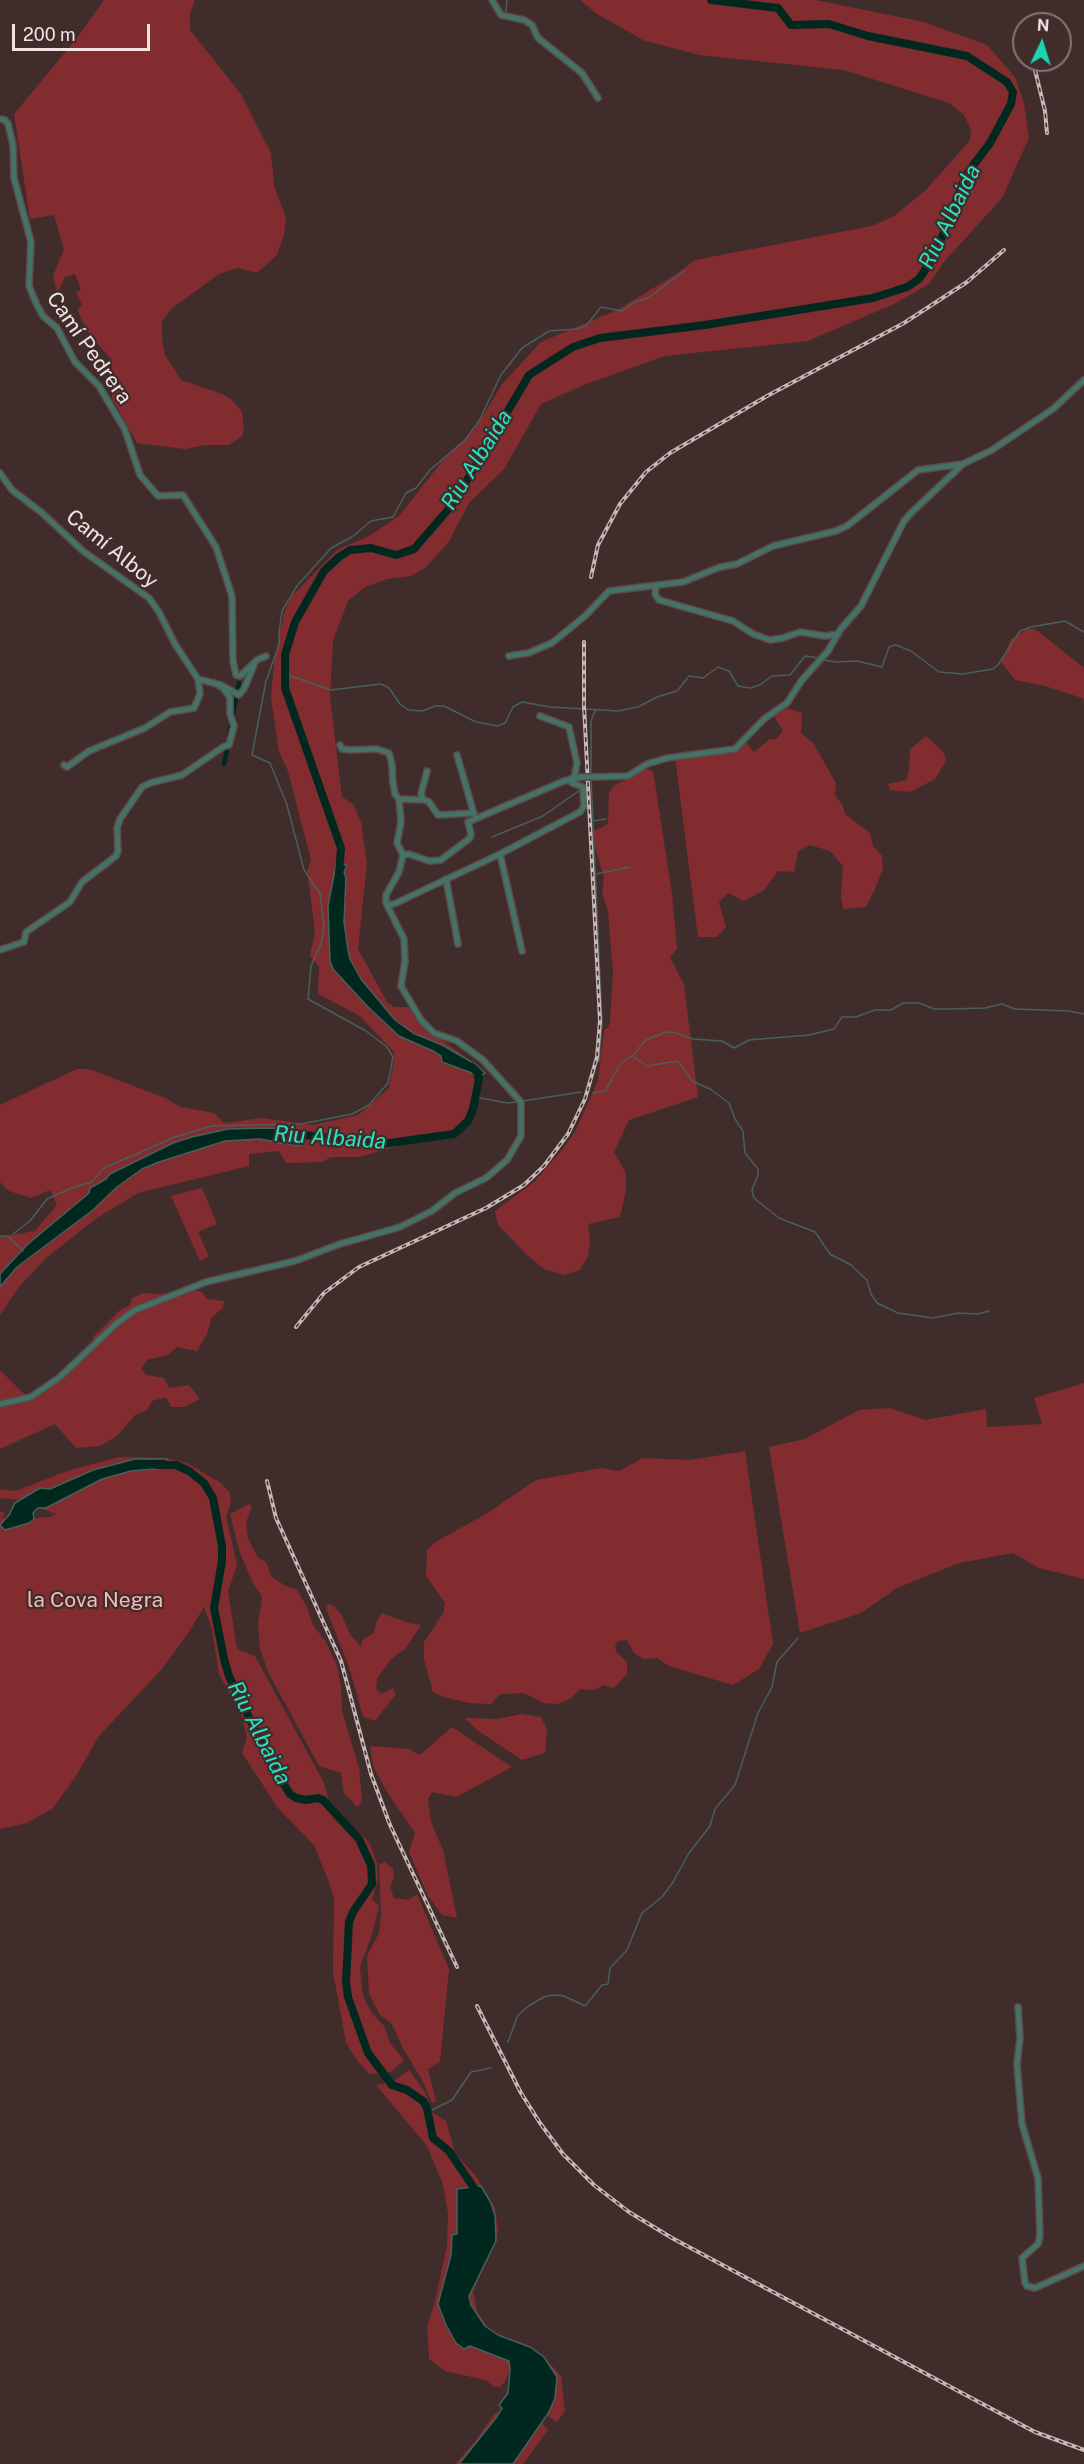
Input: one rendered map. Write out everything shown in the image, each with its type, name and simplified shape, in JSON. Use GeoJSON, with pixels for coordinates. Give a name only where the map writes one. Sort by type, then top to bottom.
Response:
{"type":"FeatureCollection","features":[{"type":"Feature","properties":{"kind":"street"},"geometry":{"type":"LineString","coordinates":[[492,0],[501,15],[532,25],[538,38],[582,73],[598,98]]}},
{"type":"Feature","properties":{"kind":"street","name":"Camí Pedrera"},"geometry":{"type":"LineString","coordinates":[[0,119],[5,120],[8,124],[13,146],[14,178],[31,242],[28,276],[32,295],[43,316],[57,328],[75,362],[99,386],[125,430],[140,475],[158,495],[183,495],[208,532],[216,547],[232,596],[233,661],[236,675],[240,676],[255,663]]}},
{"type":"Feature","properties":{"kind":"street"},"geometry":{"type":"LineString","coordinates":[[403,855],[409,854],[429,861],[445,858],[470,838],[468,822],[475,816],[575,778],[628,776],[647,764],[668,757],[735,749],[764,719],[787,703],[802,680],[828,651],[838,634],[861,606],[904,520],[963,464],[992,450],[1053,409],[1084,380]]}},
{"type":"Feature","properties":{"kind":"street"},"geometry":{"type":"LineString","coordinates":[[509,656],[528,653],[552,643],[585,616],[609,591],[683,582],[720,567],[737,564],[773,546],[841,529],[918,470],[963,464]]}},
{"type":"Feature","properties":{"kind":"street","name":"Camí Alboy"},"geometry":{"type":"LineString","coordinates":[[0,473],[12,490],[41,512],[83,551],[149,598],[198,679]]}},
{"type":"Feature","properties":{"kind":"street"},"geometry":{"type":"LineString","coordinates":[[656,587],[655,594],[659,600],[733,621],[753,634],[770,640],[800,632],[825,636],[838,634]]}},
{"type":"Feature","properties":{"kind":"street"},"geometry":{"type":"LineString","coordinates":[[64,765],[67,767],[89,751],[145,728],[170,712],[194,708],[200,694],[198,679],[215,683],[239,694],[244,689],[255,663],[266,656]]}},
{"type":"Feature","properties":{"kind":"street"},"geometry":{"type":"LineString","coordinates":[[0,950],[24,942],[26,932],[70,902],[82,882],[116,856],[118,851],[117,828],[142,787],[182,775],[223,747],[229,746],[234,726],[230,714],[230,697],[215,683]]}},
{"type":"Feature","properties":{"kind":"street"},"geometry":{"type":"LineString","coordinates":[[387,905],[394,904],[500,854],[583,810],[583,787],[572,783],[577,763],[569,727],[540,716]]}},
{"type":"Feature","properties":{"kind":"street"},"geometry":{"type":"LineString","coordinates":[[0,1404],[30,1397],[60,1377],[116,1324],[135,1310],[206,1282],[301,1259],[340,1244],[400,1227],[432,1211],[455,1193],[486,1178],[507,1160],[521,1136],[521,1102],[483,1060],[457,1041],[434,1033],[421,1020],[401,986],[405,961],[404,939],[387,905],[386,895],[399,872],[403,855],[397,843],[401,822],[399,799],[393,783],[392,764],[389,753],[383,749],[350,750],[342,749],[340,745]]}},
{"type":"Feature","properties":{"kind":"street"},"geometry":{"type":"LineString","coordinates":[[457,755],[475,816]]}},
{"type":"Feature","properties":{"kind":"street"},"geometry":{"type":"LineString","coordinates":[[423,800],[421,795],[427,771]]}},
{"type":"Feature","properties":{"kind":"street"},"geometry":{"type":"LineString","coordinates":[[399,799],[429,802],[438,815],[475,816]]}},
{"type":"Feature","properties":{"kind":"street"},"geometry":{"type":"LineString","coordinates":[[500,854],[522,951]]}},
{"type":"Feature","properties":{"kind":"street"},"geometry":{"type":"LineString","coordinates":[[446,879],[458,944]]}},
{"type":"Feature","properties":{"kind":"street"},"geometry":{"type":"LineString","coordinates":[[1018,2007],[1020,2038],[1017,2064],[1022,2124],[1038,2178],[1040,2236],[1038,2244],[1023,2258],[1025,2283],[1030,2288],[1035,2288],[1084,2266]]}},
{"type":"Feature","properties":{"kind":"green space"},"geometry":{"type":"Polygon","coordinates":[[[104,0],[195,0],[190,13],[190,30],[241,94],[271,153],[274,186],[286,218],[284,234],[277,255],[257,273],[237,268],[219,274],[171,309],[162,322],[165,355],[181,380],[222,394],[232,400],[242,412],[244,431],[241,437],[229,445],[205,445],[185,449],[137,443],[112,398],[112,360],[89,334],[77,309],[82,305],[76,292],[81,290],[75,274],[65,277],[57,294],[53,276],[64,249],[54,215],[30,219],[14,114],[77,38],[104,0]]]}},
{"type":"Feature","properties":{"kind":"green space"},"geometry":{"type":"Polygon","coordinates":[[[580,0],[815,0],[924,22],[987,45],[1015,77],[1024,103],[1029,138],[1002,198],[943,263],[929,284],[894,304],[808,341],[665,356],[586,384],[541,404],[504,469],[469,503],[448,543],[426,567],[411,576],[387,579],[365,587],[348,601],[333,640],[330,697],[342,797],[353,804],[361,822],[367,863],[358,949],[387,1002],[394,1007],[408,1007],[420,1024],[468,1059],[476,1086],[468,1117],[452,1131],[359,1157],[331,1157],[322,1162],[286,1163],[279,1151],[249,1154],[249,1166],[138,1193],[97,1218],[46,1258],[19,1287],[0,1315],[0,1237],[35,1231],[57,1205],[50,1190],[31,1198],[9,1191],[0,1182],[0,1105],[77,1069],[89,1069],[165,1098],[181,1107],[214,1113],[224,1123],[262,1118],[313,1125],[358,1115],[389,1088],[394,1052],[360,1016],[318,994],[319,967],[310,956],[315,931],[307,871],[311,860],[288,771],[279,752],[271,697],[274,663],[284,613],[292,596],[337,550],[369,536],[399,516],[444,459],[474,430],[503,383],[541,342],[617,310],[675,275],[695,260],[872,226],[894,216],[926,190],[970,140],[971,129],[964,115],[949,103],[844,70],[699,55],[643,40],[597,14],[580,0]]]}},
{"type":"Feature","properties":{"kind":"green space"},"geometry":{"type":"Polygon","coordinates":[[[1027,629],[1035,629],[1084,668],[1084,701],[1082,698],[1045,686],[1015,680],[1001,662],[1011,639],[1027,629]]]}},
{"type":"Feature","properties":{"kind":"green space"},"geometry":{"type":"Polygon","coordinates":[[[786,708],[802,713],[801,733],[813,743],[836,783],[835,795],[843,806],[845,814],[870,833],[873,846],[882,856],[883,868],[875,889],[866,907],[843,909],[841,896],[843,866],[830,851],[810,845],[798,851],[794,872],[778,871],[763,891],[743,901],[728,893],[719,902],[726,927],[717,937],[698,937],[675,758],[729,753],[736,751],[746,742],[754,752],[770,739],[776,739],[783,731],[774,716],[786,708]]]}},
{"type":"Feature","properties":{"kind":"green space"},"geometry":{"type":"Polygon","coordinates":[[[926,736],[944,753],[946,761],[935,779],[910,792],[890,790],[888,784],[907,780],[910,749],[926,736]]]}},
{"type":"Feature","properties":{"kind":"green space"},"geometry":{"type":"Polygon","coordinates":[[[647,769],[653,771],[672,893],[677,949],[670,957],[684,985],[698,1097],[629,1120],[614,1152],[626,1173],[626,1190],[620,1217],[588,1224],[590,1241],[588,1256],[580,1270],[564,1275],[544,1269],[527,1255],[498,1225],[495,1211],[535,1181],[561,1151],[575,1132],[598,1080],[604,1030],[608,1028],[610,1021],[613,974],[608,911],[602,892],[604,878],[594,843],[594,831],[608,824],[609,793],[613,786],[647,769]]]}},
{"type":"Feature","properties":{"kind":"green space"},"geometry":{"type":"Polygon","coordinates":[[[202,1188],[217,1224],[198,1232],[209,1257],[200,1261],[171,1196],[202,1188]]]}},
{"type":"Feature","properties":{"kind":"green space"},"geometry":{"type":"Polygon","coordinates":[[[195,1290],[202,1292],[207,1299],[224,1301],[223,1308],[212,1317],[207,1334],[197,1351],[177,1347],[168,1355],[147,1360],[141,1369],[147,1375],[164,1378],[169,1388],[189,1385],[200,1399],[184,1407],[171,1407],[166,1397],[152,1401],[147,1410],[135,1415],[117,1436],[100,1446],[76,1448],[55,1424],[0,1449],[0,1370],[29,1399],[95,1347],[93,1337],[119,1311],[130,1305],[132,1298],[143,1293],[160,1294],[195,1290]]]}},
{"type":"Feature","properties":{"kind":"green space"},"geometry":{"type":"Polygon","coordinates":[[[1084,1383],[1084,1579],[1039,1568],[1013,1553],[959,1563],[897,1588],[861,1613],[800,1633],[769,1447],[805,1439],[859,1410],[890,1408],[925,1420],[986,1409],[987,1427],[1042,1424],[1034,1398],[1084,1383]]]}},
{"type":"Feature","properties":{"kind":"green space"},"geometry":{"type":"Polygon","coordinates":[[[745,1451],[773,1644],[759,1669],[733,1685],[669,1666],[657,1658],[644,1659],[634,1653],[627,1640],[618,1641],[615,1646],[617,1653],[627,1662],[627,1674],[614,1688],[604,1685],[595,1690],[580,1689],[570,1699],[558,1704],[544,1703],[524,1693],[500,1694],[491,1704],[469,1703],[433,1692],[424,1659],[424,1642],[444,1612],[445,1603],[426,1576],[427,1550],[437,1541],[486,1514],[536,1480],[602,1468],[619,1471],[643,1458],[690,1460],[745,1451]]]}},
{"type":"Feature","properties":{"kind":"green space","name":"la Cova Negra"},"geometry":{"type":"Polygon","coordinates":[[[119,1457],[165,1458],[187,1463],[221,1483],[230,1493],[231,1502],[226,1517],[237,1565],[228,1591],[237,1649],[255,1656],[324,1783],[329,1801],[338,1813],[369,1842],[377,1863],[378,1878],[372,1899],[379,1906],[372,1935],[360,1967],[363,1996],[371,2012],[384,2026],[390,2043],[404,2060],[391,2072],[370,2074],[358,2062],[346,2043],[333,1972],[334,1900],[331,1887],[314,1845],[278,1808],[242,1753],[247,1737],[241,1714],[219,1674],[212,1629],[204,1607],[161,1670],[99,1736],[76,1776],[53,1808],[27,1823],[0,1829],[0,1511],[5,1513],[2,1517],[8,1520],[49,1517],[56,1514],[18,1500],[0,1498],[0,1489],[16,1491],[67,1471],[119,1457]]]}},
{"type":"Feature","properties":{"kind":"green space"},"geometry":{"type":"Polygon","coordinates":[[[249,1504],[252,1507],[246,1522],[248,1538],[258,1558],[266,1562],[272,1577],[297,1590],[307,1607],[313,1625],[326,1642],[337,1666],[341,1685],[342,1711],[359,1768],[362,1802],[357,1807],[344,1793],[341,1773],[319,1766],[268,1672],[260,1649],[258,1624],[262,1597],[240,1553],[230,1514],[249,1504]]]}},
{"type":"Feature","properties":{"kind":"green space"},"geometry":{"type":"Polygon","coordinates":[[[328,1604],[334,1606],[341,1614],[350,1634],[361,1647],[362,1640],[374,1633],[376,1623],[382,1613],[408,1623],[421,1625],[405,1649],[391,1659],[377,1679],[376,1688],[381,1694],[393,1688],[396,1694],[375,1721],[363,1717],[350,1670],[326,1608],[328,1604]]]}},
{"type":"Feature","properties":{"kind":"green space"},"geometry":{"type":"Polygon","coordinates":[[[521,1714],[541,1717],[547,1729],[545,1753],[522,1760],[477,1730],[465,1718],[498,1719],[521,1714]]]}},
{"type":"Feature","properties":{"kind":"green space"},"geometry":{"type":"Polygon","coordinates":[[[452,1727],[512,1767],[456,1797],[432,1792],[428,1800],[431,1822],[443,1850],[457,1918],[442,1915],[428,1896],[409,1852],[415,1833],[387,1792],[373,1766],[370,1746],[409,1749],[420,1755],[452,1727]]]}},
{"type":"Feature","properties":{"kind":"green space"},"geometry":{"type":"Polygon","coordinates":[[[385,1862],[393,1869],[394,1878],[390,1887],[394,1898],[408,1900],[417,1894],[449,1969],[440,2062],[428,2069],[436,2102],[432,2103],[392,2024],[380,2015],[369,1994],[367,1956],[379,1933],[381,1914],[379,1864],[385,1862]]]}},
{"type":"Feature","properties":{"kind":"green space"},"geometry":{"type":"Polygon","coordinates":[[[409,2070],[425,2092],[433,2113],[446,2121],[455,2153],[476,2176],[495,2208],[498,2230],[496,2241],[473,2291],[477,2312],[493,2335],[543,2356],[561,2376],[565,2411],[557,2422],[546,2415],[542,2420],[548,2430],[523,2464],[455,2464],[474,2443],[495,2413],[514,2409],[512,2365],[505,2381],[501,2386],[495,2387],[485,2380],[445,2371],[429,2359],[427,2326],[434,2306],[447,2245],[448,2214],[443,2184],[427,2146],[376,2085],[393,2082],[409,2070]]]}},
{"type":"Feature","properties":{"kind":"shaded area"},"geometry":{"type":"Polygon","coordinates":[[[336,865],[347,865],[344,872],[346,878],[344,922],[350,959],[361,979],[395,1020],[413,1033],[442,1045],[475,1064],[485,1073],[480,1076],[442,1062],[441,1056],[433,1051],[399,1036],[333,969],[330,961],[328,906],[336,865]]]}},
{"type":"Feature","properties":{"kind":"shaded area"},"geometry":{"type":"Polygon","coordinates":[[[228,1129],[294,1129],[304,1139],[303,1144],[298,1146],[260,1139],[225,1141],[142,1169],[117,1187],[93,1210],[17,1267],[0,1287],[0,1274],[28,1244],[89,1193],[90,1188],[106,1179],[110,1174],[173,1143],[192,1137],[228,1129]]]}},
{"type":"Feature","properties":{"kind":"shaded area"},"geometry":{"type":"Polygon","coordinates":[[[135,1459],[167,1459],[166,1468],[131,1471],[102,1479],[46,1508],[38,1508],[33,1513],[34,1519],[29,1523],[5,1530],[0,1525],[9,1515],[15,1503],[40,1488],[50,1489],[93,1470],[135,1459]]]}},
{"type":"Feature","properties":{"kind":"shaded area"},"geometry":{"type":"Polygon","coordinates":[[[481,2186],[491,2203],[495,2216],[496,2241],[469,2296],[471,2305],[485,2326],[498,2335],[530,2347],[544,2357],[557,2377],[555,2398],[549,2412],[513,2464],[459,2464],[502,2408],[499,2405],[508,2393],[509,2361],[470,2346],[464,2349],[456,2343],[438,2304],[451,2255],[452,2235],[457,2234],[457,2189],[481,2186]]]}},
{"type":"Feature","properties":{"kind":"waterway"},"geometry":{"type":"LineString","coordinates":[[506,12],[507,0]]}},
{"type":"Feature","properties":{"kind":"waterway","name":"Riu Albaida"},"geometry":{"type":"LineString","coordinates":[[339,875],[341,848],[285,688],[285,655],[295,622],[324,571],[350,550],[371,548],[396,555],[414,549],[453,504],[529,375],[573,347],[600,338],[705,325],[873,298],[907,287],[919,279],[935,255],[966,175],[990,143],[1011,104],[1013,92],[1007,82],[967,56],[868,36],[829,24],[791,25],[778,8],[711,0]]}},
{"type":"Feature","properties":{"kind":"waterway"},"geometry":{"type":"LineString","coordinates":[[13,1234],[30,1221],[47,1199],[92,1182],[104,1168],[175,1137],[212,1126],[301,1124],[352,1114],[369,1105],[388,1083],[393,1057],[387,1047],[366,1031],[308,999],[311,966],[321,944],[324,926],[320,893],[304,870],[287,805],[270,763],[252,755],[266,681],[279,645],[282,611],[297,586],[331,548],[352,537],[371,521],[393,517],[406,493],[416,488],[430,470],[465,440],[479,421],[501,375],[522,348],[549,331],[586,326],[601,307],[622,311],[635,302],[648,298],[684,271]]}},
{"type":"Feature","properties":{"kind":"waterway"},"geometry":{"type":"LineString","coordinates":[[824,660],[857,661],[882,667],[889,647],[896,645],[911,651],[939,672],[963,674],[993,669],[1020,631],[1031,627],[1065,621],[1084,632]]}},
{"type":"Feature","properties":{"kind":"waterway"},"geometry":{"type":"LineString","coordinates":[[285,674],[331,690],[381,684],[389,688],[400,704],[408,710],[422,711],[435,706],[444,706],[476,722],[498,726],[505,723],[513,707],[522,702],[550,707],[618,711],[638,707],[657,697],[677,691],[689,676],[703,678],[718,667],[729,671],[738,686],[750,688],[760,685],[772,676],[790,675],[805,656],[820,658]]}},
{"type":"Feature","properties":{"kind":"waterway"},"geometry":{"type":"LineString","coordinates":[[229,735],[239,683]]}},
{"type":"Feature","properties":{"kind":"waterway"},"geometry":{"type":"LineString","coordinates":[[591,774],[591,721],[595,711]]}},
{"type":"Feature","properties":{"kind":"waterway"},"geometry":{"type":"LineString","coordinates":[[224,764],[228,743]]}},
{"type":"Feature","properties":{"kind":"waterway"},"geometry":{"type":"LineString","coordinates":[[591,779],[602,1022],[599,1062]]}},
{"type":"Feature","properties":{"kind":"waterway"},"geometry":{"type":"LineString","coordinates":[[492,837],[543,816],[580,790]]}},
{"type":"Feature","properties":{"kind":"waterway"},"geometry":{"type":"LineString","coordinates":[[593,821],[606,819]]}},
{"type":"Feature","properties":{"kind":"waterway"},"geometry":{"type":"LineString","coordinates":[[596,874],[630,867]]}},
{"type":"Feature","properties":{"kind":"waterway"},"geometry":{"type":"LineString","coordinates":[[593,1093],[605,1091],[621,1063],[633,1055],[646,1040],[666,1032],[693,1039],[722,1041],[734,1048],[749,1040],[809,1035],[834,1029],[842,1017],[856,1017],[875,1010],[891,1010],[903,1003],[919,1003],[934,1009],[985,1008],[1002,1004],[1015,1009],[1069,1011],[1084,1014]]}},
{"type":"Feature","properties":{"kind":"waterway"},"geometry":{"type":"LineString","coordinates":[[634,1057],[647,1066],[678,1061],[692,1081],[710,1089],[729,1103],[743,1131],[745,1153],[758,1169],[752,1190],[754,1198],[779,1218],[815,1232],[830,1254],[851,1265],[867,1280],[871,1294],[877,1303],[898,1313],[933,1318],[958,1313],[978,1314],[989,1311]]}},
{"type":"Feature","properties":{"kind":"waterway","name":"Riu Albaida"},"geometry":{"type":"LineString","coordinates":[[288,1133],[382,1144],[454,1134],[468,1121],[473,1109],[479,1079],[478,1073],[472,1067]]}},
{"type":"Feature","properties":{"kind":"waterway"},"geometry":{"type":"LineString","coordinates":[[523,1101],[581,1092]]}},
{"type":"Feature","properties":{"kind":"waterway"},"geometry":{"type":"LineString","coordinates":[[475,1097],[507,1103],[518,1102]]}},
{"type":"Feature","properties":{"kind":"waterway"},"geometry":{"type":"LineString","coordinates":[[0,1236],[8,1236],[23,1251]]}},
{"type":"Feature","properties":{"kind":"waterway","name":"Riu Albaida"},"geometry":{"type":"LineString","coordinates":[[157,1465],[176,1465],[189,1471],[204,1483],[213,1498],[222,1546],[222,1561],[214,1608],[224,1659],[229,1676],[274,1769],[290,1794],[296,1798],[323,1800],[359,1839],[371,1865],[372,1884],[349,1922],[346,1982],[348,1997],[368,2053],[392,2085],[407,2090],[423,2101],[427,2108],[433,2138],[449,2151],[478,2194]]}},
{"type":"Feature","properties":{"kind":"waterway"},"geometry":{"type":"LineString","coordinates":[[508,2042],[518,2015],[530,2005],[546,1996],[555,1995],[564,1996],[585,2006],[602,1985],[608,1984],[610,1968],[627,1950],[642,1913],[662,1897],[673,1882],[689,1853],[710,1826],[715,1809],[735,1785],[758,1713],[772,1687],[777,1662],[798,1638]]}},
{"type":"Feature","properties":{"kind":"waterway"},"geometry":{"type":"LineString","coordinates":[[428,2112],[452,2100],[471,2072],[491,2068]]}},
{"type":"Feature","properties":{"kind":"railway"},"geometry":{"type":"LineString","coordinates":[[1035,72],[1045,111],[1047,133]]}},
{"type":"Feature","properties":{"kind":"railway"},"geometry":{"type":"LineString","coordinates":[[591,577],[598,545],[620,504],[646,472],[670,453],[767,396],[904,323],[967,282],[1004,250]]}},
{"type":"Feature","properties":{"kind":"railway"},"geometry":{"type":"LineString","coordinates":[[296,1327],[324,1293],[359,1267],[486,1208],[524,1185],[544,1166],[568,1134],[585,1099],[597,1057],[600,1021],[584,705],[584,642]]}},
{"type":"Feature","properties":{"kind":"railway"},"geometry":{"type":"LineString","coordinates":[[267,1481],[276,1518],[341,1661],[371,1774],[390,1825],[457,1967]]}},
{"type":"Feature","properties":{"kind":"railway"},"geometry":{"type":"LineString","coordinates":[[477,2006],[521,2093],[540,2123],[563,2154],[594,2185],[629,2212],[672,2238],[1035,2432],[1084,2450]]}}]}
